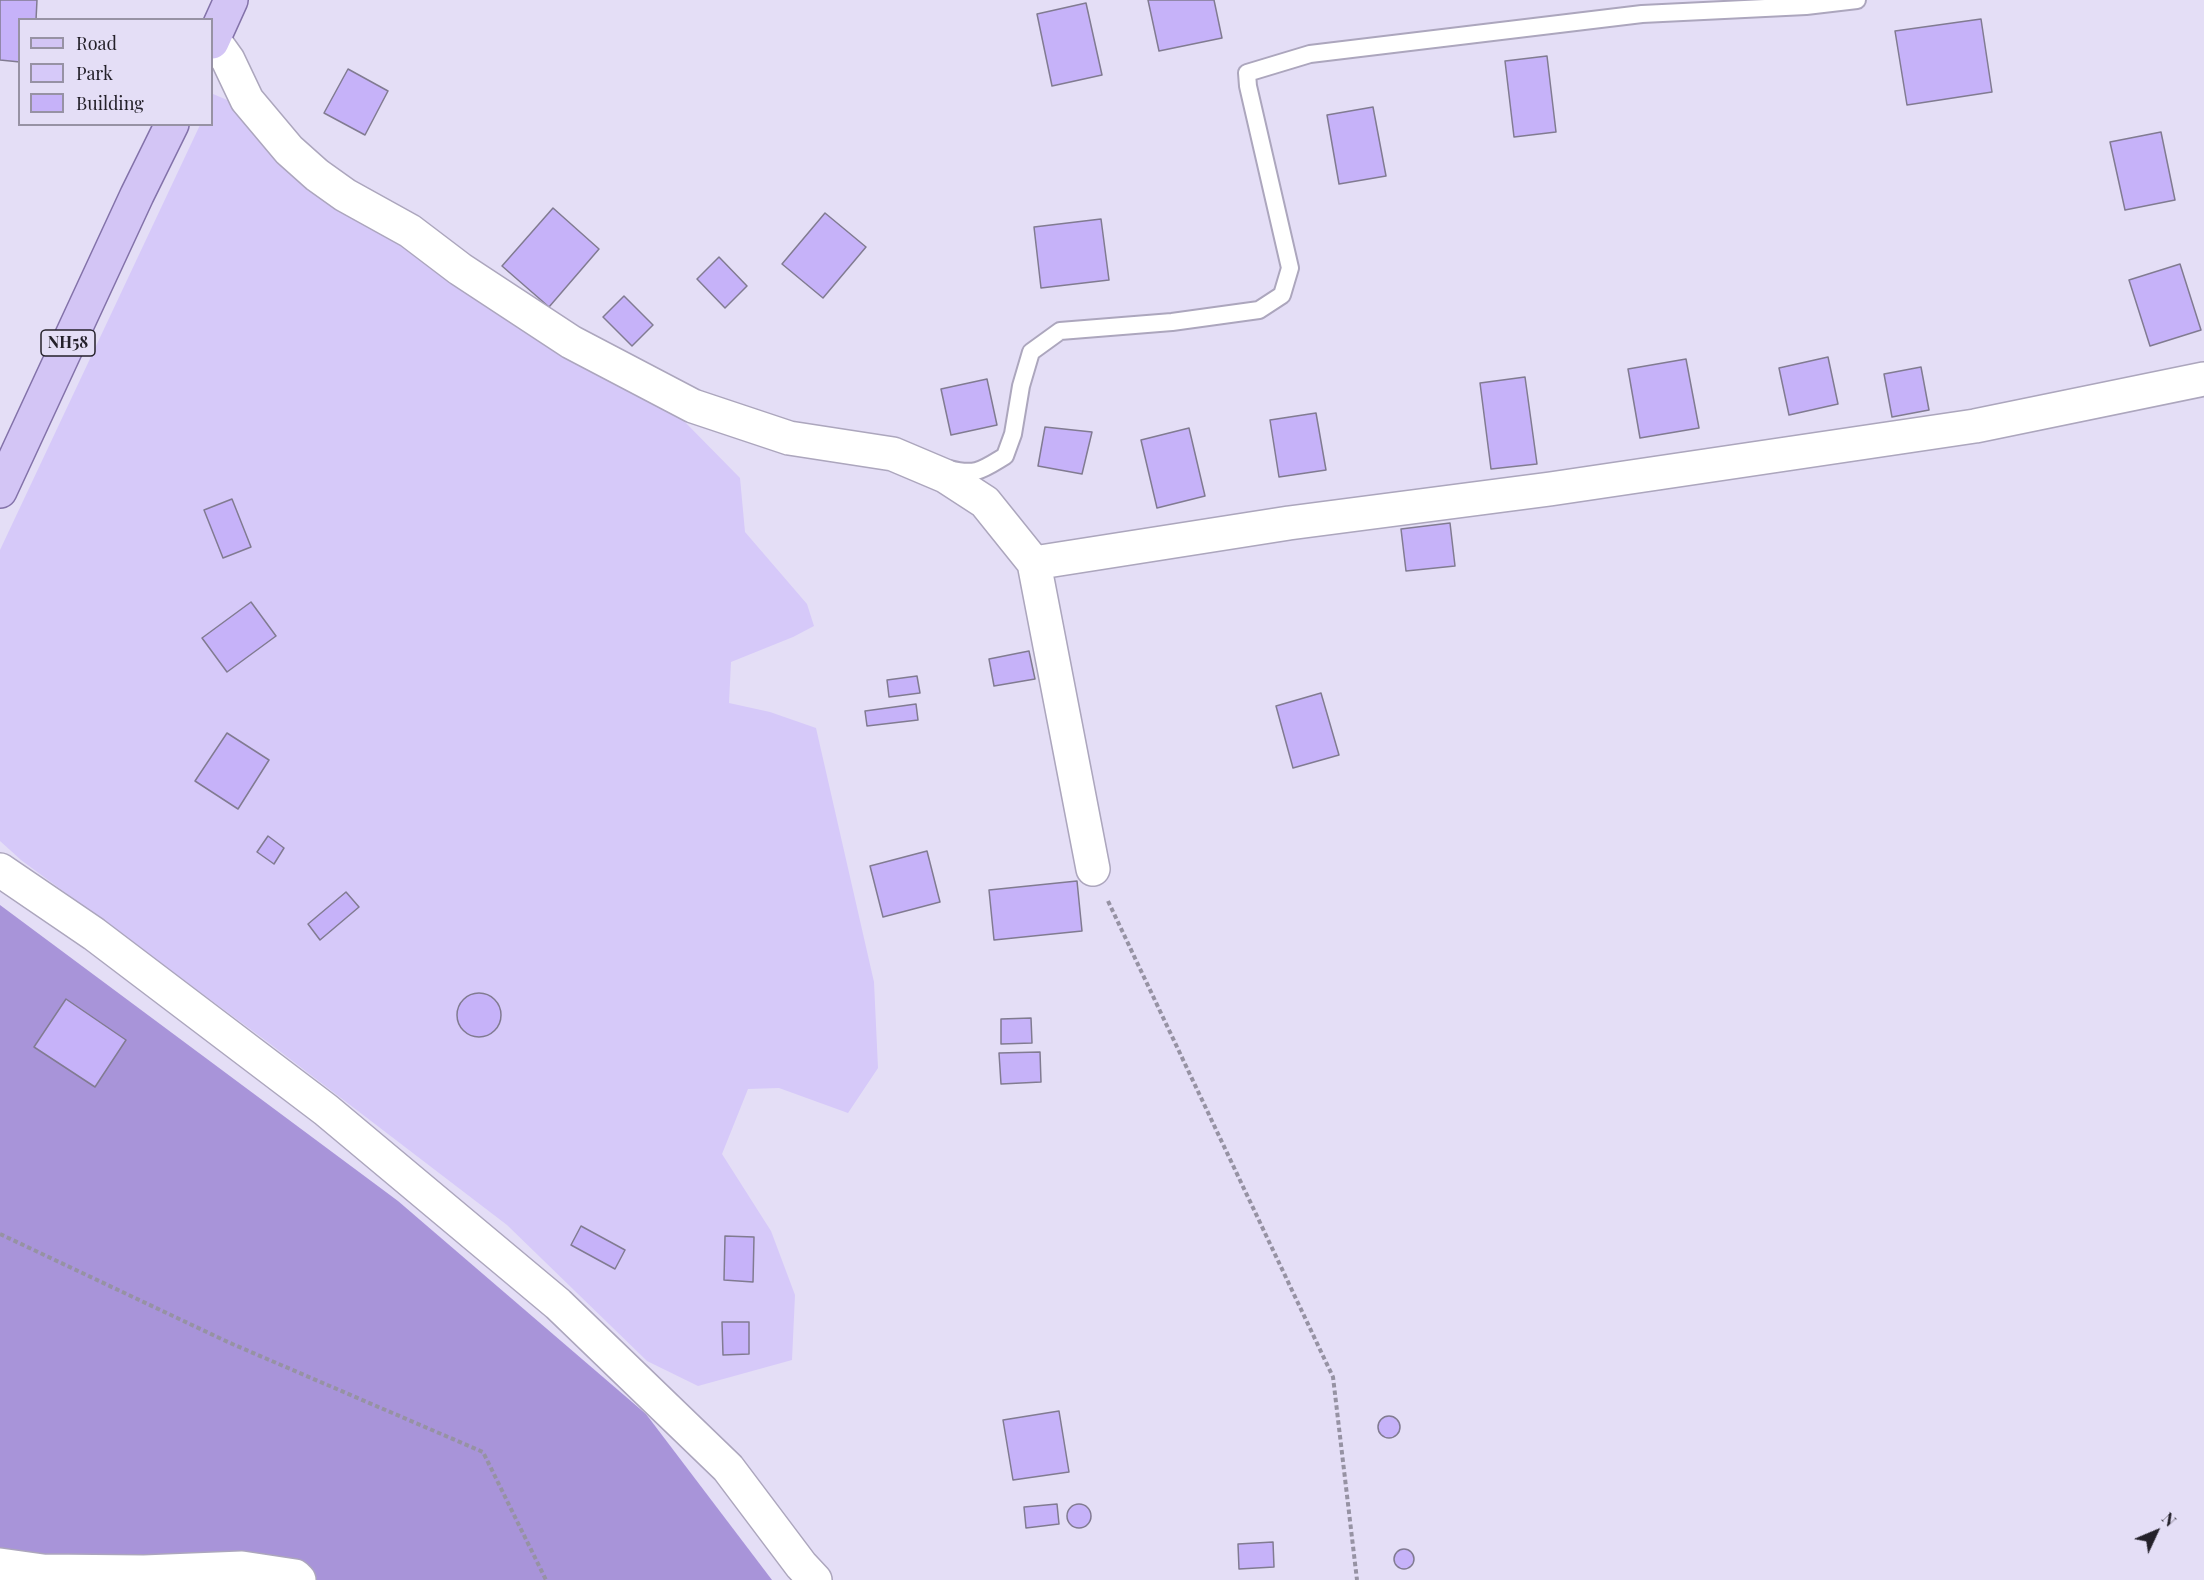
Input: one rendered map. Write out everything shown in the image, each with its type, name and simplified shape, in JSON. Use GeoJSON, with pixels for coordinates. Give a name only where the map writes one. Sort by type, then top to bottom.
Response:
{"type":"FeatureCollection","features":[{"type":"Feature","properties":{"kind":"main road"},"geometry":{"type":"LineString","coordinates":[[213,39],[231,0]]}},
{"type":"Feature","properties":{"kind":"main road","name":"NH58"},"geometry":{"type":"LineString","coordinates":[[0,491],[171,126]]}},
{"type":"Feature","properties":{"kind":"street"},"geometry":{"type":"LineString","coordinates":[[213,42],[228,60],[247,100],[289,150],[317,176],[345,195],[410,231],[460,269],[571,342],[693,406],[789,438],[892,454],[945,476],[985,502],[1034,563],[1093,869]]}},
{"type":"Feature","properties":{"kind":"street"},"geometry":{"type":"LineString","coordinates":[[1034,563],[1289,524],[1550,489],[1975,426],[2204,379]]}},
{"type":"Feature","properties":{"kind":"street"},"geometry":{"type":"LineString","coordinates":[[0,870],[94,934],[326,1110],[558,1304],[728,1468],[801,1565],[815,1580]]}},
{"type":"Feature","properties":{"kind":"street"},"geometry":{"type":"LineString","coordinates":[[0,1565],[43,1571],[144,1572],[242,1568],[295,1576],[299,1580]]}},
{"type":"Feature","properties":{"kind":"lane"},"geometry":{"type":"LineString","coordinates":[[892,454],[966,474],[982,470],[1005,456],[1013,434],[1021,386],[1031,352],[1060,331],[1172,322],[1259,310],[1282,296],[1290,268],[1247,74],[1310,54],[1642,14],[1806,6],[1857,0]]}},
{"type":"Feature","properties":{"kind":"path"},"geometry":{"type":"LineString","coordinates":[[1093,869],[1333,1377],[1358,1580]]}},
{"type":"Feature","properties":{"kind":"path"},"geometry":{"type":"LineString","coordinates":[[0,1234],[230,1343],[483,1452],[546,1580]]}},
{"type":"Feature","properties":{"kind":"green space"},"geometry":{"type":"Polygon","coordinates":[[[213,94],[232,102],[682,419],[740,478],[745,532],[807,604],[814,626],[731,662],[729,703],[770,712],[816,728],[874,982],[878,1068],[848,1113],[779,1088],[748,1089],[722,1154],[771,1231],[795,1295],[792,1360],[698,1386],[647,1361],[507,1225],[269,1043],[21,860],[0,841],[0,550],[200,126],[213,126],[213,94]]]}},
{"type":"Feature","properties":{"kind":"shaded area"},"geometry":{"type":"Polygon","coordinates":[[[0,905],[398,1201],[646,1414],[772,1580],[0,1580],[0,905]]]}},
{"type":"Feature","properties":{"kind":"building"},"geometry":{"type":"Polygon","coordinates":[[[0,0],[37,0],[36,18],[18,18],[18,62],[0,60],[0,0]]]}},
{"type":"Feature","properties":{"kind":"building"},"geometry":{"type":"Polygon","coordinates":[[[1148,0],[1214,0],[1222,38],[1159,51],[1148,0]]]}},
{"type":"Feature","properties":{"kind":"building"},"geometry":{"type":"Polygon","coordinates":[[[1086,3],[1102,75],[1052,86],[1037,14],[1086,3]]]}},
{"type":"Feature","properties":{"kind":"building"},"geometry":{"type":"Polygon","coordinates":[[[1981,19],[1992,92],[1907,105],[1895,31],[1981,19]]]}},
{"type":"Feature","properties":{"kind":"building"},"geometry":{"type":"Polygon","coordinates":[[[1547,56],[1556,132],[1514,137],[1505,61],[1547,56]]]}},
{"type":"Feature","properties":{"kind":"building"},"geometry":{"type":"Polygon","coordinates":[[[348,69],[388,91],[365,135],[324,113],[348,69]]]}},
{"type":"Feature","properties":{"kind":"building"},"geometry":{"type":"Polygon","coordinates":[[[1373,107],[1386,176],[1339,184],[1327,115],[1373,107]]]}},
{"type":"Feature","properties":{"kind":"building"},"geometry":{"type":"Polygon","coordinates":[[[2161,132],[2175,200],[2125,210],[2110,142],[2161,132]]]}},
{"type":"Feature","properties":{"kind":"building"},"geometry":{"type":"Polygon","coordinates":[[[553,208],[599,249],[549,307],[502,266],[553,208]]]}},
{"type":"Feature","properties":{"kind":"building"},"geometry":{"type":"Polygon","coordinates":[[[825,213],[866,247],[823,298],[782,264],[825,213]]]}},
{"type":"Feature","properties":{"kind":"building"},"geometry":{"type":"Polygon","coordinates":[[[1101,219],[1109,280],[1041,288],[1034,227],[1101,219]]]}},
{"type":"Feature","properties":{"kind":"building"},"geometry":{"type":"Polygon","coordinates":[[[719,257],[747,286],[725,308],[697,279],[719,257]]]}},
{"type":"Feature","properties":{"kind":"building"},"geometry":{"type":"Polygon","coordinates":[[[2180,264],[2201,330],[2150,346],[2129,280],[2180,264]]]}},
{"type":"Feature","properties":{"kind":"building"},"geometry":{"type":"Polygon","coordinates":[[[624,296],[653,325],[632,346],[603,317],[624,296]]]}},
{"type":"Feature","properties":{"kind":"building"},"geometry":{"type":"Polygon","coordinates":[[[1828,357],[1838,404],[1789,415],[1779,368],[1828,357]]]}},
{"type":"Feature","properties":{"kind":"building"},"geometry":{"type":"Polygon","coordinates":[[[1686,359],[1699,428],[1640,438],[1628,369],[1686,359]]]}},
{"type":"Feature","properties":{"kind":"building"},"geometry":{"type":"Polygon","coordinates":[[[1921,367],[1929,410],[1892,417],[1884,374],[1921,367]]]}},
{"type":"Feature","properties":{"kind":"building"},"geometry":{"type":"Polygon","coordinates":[[[1525,377],[1537,464],[1491,469],[1480,383],[1525,377]]]}},
{"type":"Feature","properties":{"kind":"building"},"geometry":{"type":"Polygon","coordinates":[[[987,379],[997,425],[951,435],[941,389],[987,379]]]}},
{"type":"Feature","properties":{"kind":"building"},"geometry":{"type":"Polygon","coordinates":[[[1316,413],[1326,470],[1279,477],[1270,420],[1316,413]]]}},
{"type":"Feature","properties":{"kind":"building"},"geometry":{"type":"Polygon","coordinates":[[[1045,427],[1092,432],[1082,474],[1038,466],[1045,427]]]}},
{"type":"Feature","properties":{"kind":"building"},"geometry":{"type":"Polygon","coordinates":[[[1189,428],[1205,496],[1157,508],[1141,440],[1189,428]]]}},
{"type":"Feature","properties":{"kind":"building"},"geometry":{"type":"Polygon","coordinates":[[[232,499],[251,547],[223,558],[204,510],[232,499]]]}},
{"type":"Feature","properties":{"kind":"building"},"geometry":{"type":"Polygon","coordinates":[[[1450,523],[1455,566],[1406,571],[1401,529],[1450,523]]]}},
{"type":"Feature","properties":{"kind":"building"},"geometry":{"type":"Polygon","coordinates":[[[251,602],[276,636],[227,672],[202,638],[251,602]]]}},
{"type":"Feature","properties":{"kind":"building"},"geometry":{"type":"Polygon","coordinates":[[[1029,651],[1035,679],[994,686],[989,659],[1029,651]]]}},
{"type":"Feature","properties":{"kind":"building"},"geometry":{"type":"Polygon","coordinates":[[[917,676],[920,693],[889,697],[887,680],[917,676]]]}},
{"type":"Feature","properties":{"kind":"building"},"geometry":{"type":"Polygon","coordinates":[[[1321,693],[1339,755],[1293,768],[1276,706],[1321,693]]]}},
{"type":"Feature","properties":{"kind":"building"},"geometry":{"type":"Polygon","coordinates":[[[916,704],[918,720],[867,726],[865,711],[916,704]]]}},
{"type":"Feature","properties":{"kind":"building"},"geometry":{"type":"Polygon","coordinates":[[[227,733],[269,760],[238,809],[195,781],[227,733]]]}},
{"type":"Feature","properties":{"kind":"building"},"geometry":{"type":"Polygon","coordinates":[[[268,836],[284,848],[274,864],[257,852],[268,836]]]}},
{"type":"Feature","properties":{"kind":"building"},"geometry":{"type":"Polygon","coordinates":[[[927,851],[940,902],[883,917],[870,866],[927,851]]]}},
{"type":"Feature","properties":{"kind":"building"},"geometry":{"type":"Polygon","coordinates":[[[1077,881],[1082,931],[994,940],[989,890],[1077,881]]]}},
{"type":"Feature","properties":{"kind":"building"},"geometry":{"type":"Polygon","coordinates":[[[346,892],[359,907],[320,940],[308,924],[346,892]]]}},
{"type":"Feature","properties":{"kind":"building"},"geometry":{"type":"Polygon","coordinates":[[[479,993],[488,994],[495,999],[500,1006],[500,1024],[495,1031],[488,1036],[479,1037],[470,1036],[463,1031],[458,1024],[457,1015],[458,1006],[463,999],[470,994],[479,993]]]}},
{"type":"Feature","properties":{"kind":"building"},"geometry":{"type":"Polygon","coordinates":[[[66,999],[126,1040],[95,1087],[34,1047],[66,999]]]}},
{"type":"Feature","properties":{"kind":"building"},"geometry":{"type":"Polygon","coordinates":[[[1031,1018],[1032,1043],[1001,1044],[1001,1019],[1031,1018]]]}},
{"type":"Feature","properties":{"kind":"building"},"geometry":{"type":"Polygon","coordinates":[[[1040,1052],[1041,1082],[1001,1084],[999,1053],[1040,1052]]]}},
{"type":"Feature","properties":{"kind":"building"},"geometry":{"type":"Polygon","coordinates":[[[581,1226],[625,1250],[615,1269],[571,1245],[581,1226]]]}},
{"type":"Feature","properties":{"kind":"building"},"geometry":{"type":"Polygon","coordinates":[[[725,1236],[754,1237],[753,1282],[724,1280],[725,1236]]]}},
{"type":"Feature","properties":{"kind":"building"},"geometry":{"type":"Polygon","coordinates":[[[722,1322],[749,1322],[749,1354],[723,1355],[722,1322]]]}},
{"type":"Feature","properties":{"kind":"building"},"geometry":{"type":"Polygon","coordinates":[[[1059,1411],[1069,1472],[1013,1480],[1003,1420],[1059,1411]]]}},
{"type":"Feature","properties":{"kind":"building"},"geometry":{"type":"Polygon","coordinates":[[[1389,1416],[1399,1423],[1400,1427],[1393,1437],[1389,1438],[1379,1431],[1378,1427],[1385,1417],[1389,1416]]]}},
{"type":"Feature","properties":{"kind":"building"},"geometry":{"type":"Polygon","coordinates":[[[1057,1504],[1059,1524],[1026,1528],[1024,1507],[1057,1504]]]}},
{"type":"Feature","properties":{"kind":"building"},"geometry":{"type":"Polygon","coordinates":[[[1079,1504],[1087,1508],[1091,1516],[1087,1524],[1079,1528],[1071,1524],[1067,1516],[1071,1508],[1079,1504]]]}},
{"type":"Feature","properties":{"kind":"building"},"geometry":{"type":"Polygon","coordinates":[[[1273,1542],[1274,1567],[1239,1569],[1238,1544],[1273,1542]]]}},
{"type":"Feature","properties":{"kind":"building"},"geometry":{"type":"Polygon","coordinates":[[[1400,1549],[1408,1549],[1414,1555],[1414,1563],[1408,1569],[1400,1569],[1394,1563],[1394,1555],[1400,1549]]]}}]}
